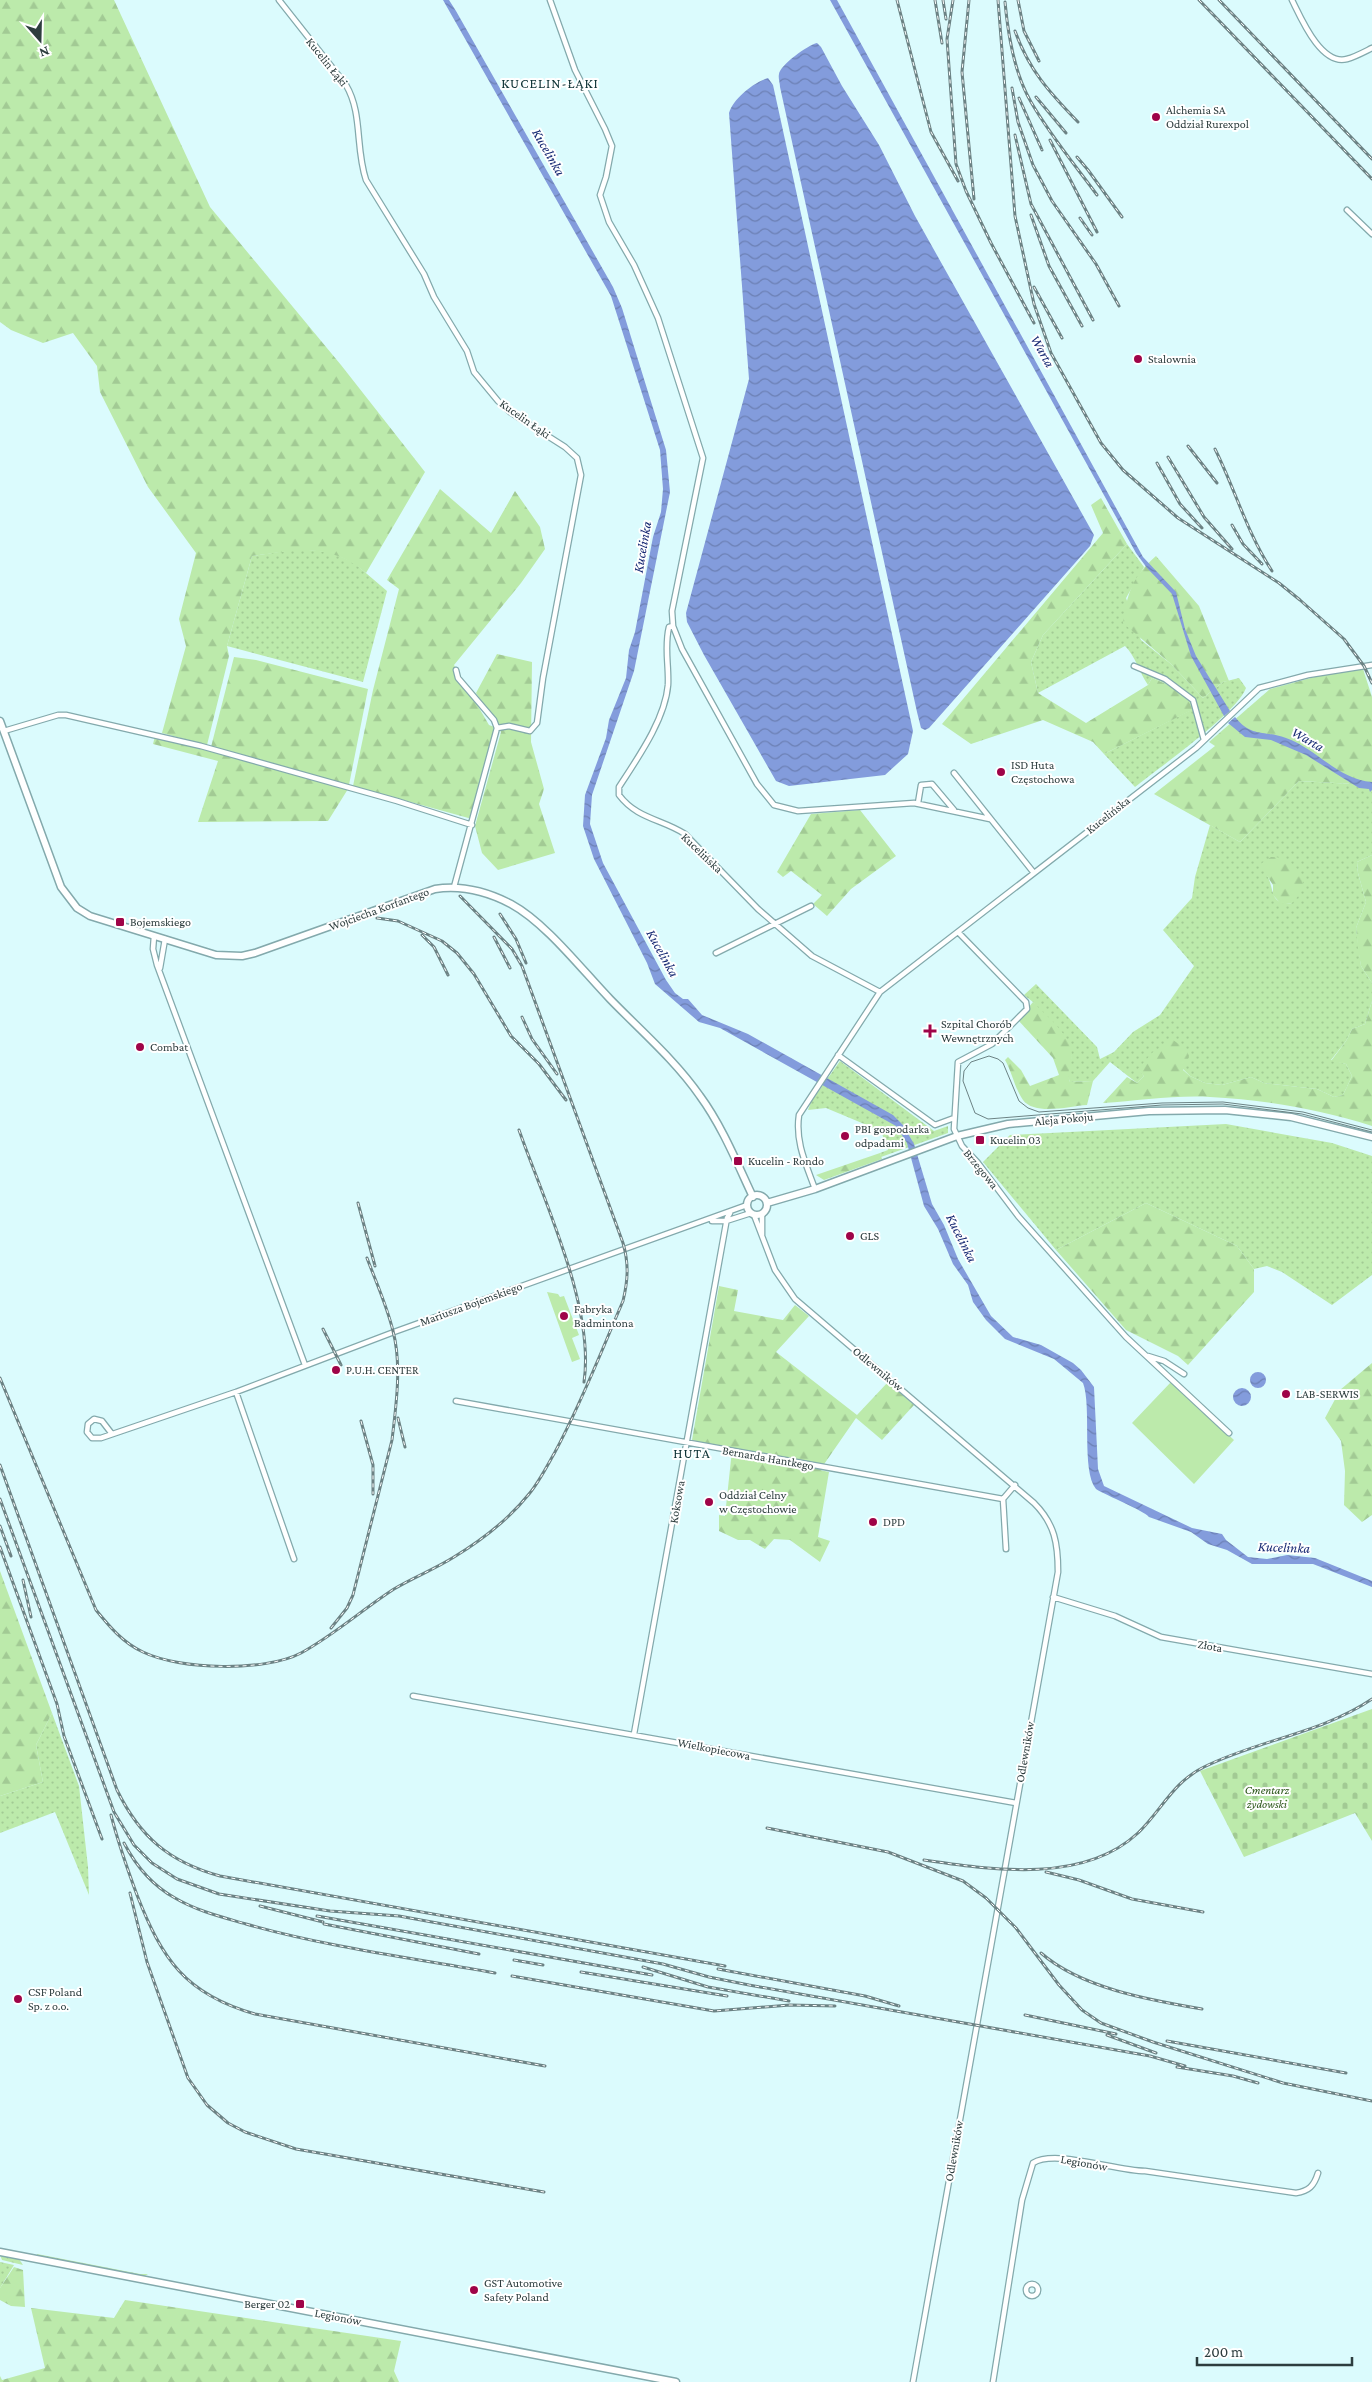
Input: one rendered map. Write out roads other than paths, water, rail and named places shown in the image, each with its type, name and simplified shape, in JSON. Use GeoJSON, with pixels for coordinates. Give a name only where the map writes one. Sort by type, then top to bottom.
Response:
{"type":"FeatureCollection","features":[{"type":"Feature","properties":{"kind":"street","name":"Kucelin Łąki"},"geometry":{"type":"LineString","coordinates":[[279,0],[346,85],[355,100],[361,164],[366,180],[424,274],[434,297],[468,351],[474,372],[498,401],[510,412],[564,447],[577,458],[580,466],[581,474],[543,678],[537,723],[530,730],[509,726],[497,728]]}},
{"type":"Feature","properties":{"kind":"street"},"geometry":{"type":"LineString","coordinates":[[550,0],[575,70],[612,146],[606,177],[600,195],[609,222],[634,265],[658,318],[703,458],[672,611],[673,626],[682,649],[757,784],[774,804],[798,811],[918,803],[990,819]]}},
{"type":"Feature","properties":{"kind":"street"},"geometry":{"type":"LineString","coordinates":[[1292,0],[1304,26],[1322,50],[1330,56],[1346,60],[1372,48]]}},
{"type":"Feature","properties":{"kind":"street"},"geometry":{"type":"LineString","coordinates":[[1347,210],[1372,234]]}},
{"type":"Feature","properties":{"kind":"street","name":"Kucelińska"},"geometry":{"type":"LineString","coordinates":[[673,626],[669,627],[666,641],[668,686],[661,711],[646,743],[619,787],[619,795],[644,817],[674,827],[685,834],[775,924],[812,956],[838,972],[880,992]]}},
{"type":"Feature","properties":{"kind":"street","name":"Kucelińska"},"geometry":{"type":"LineString","coordinates":[[815,1189],[798,1145],[797,1129],[799,1115],[880,992],[1204,740],[1259,688],[1308,674],[1372,665]]}},
{"type":"Feature","properties":{"kind":"street"},"geometry":{"type":"LineString","coordinates":[[1134,666],[1165,679],[1193,700],[1204,740]]}},
{"type":"Feature","properties":{"kind":"street"},"geometry":{"type":"LineString","coordinates":[[454,888],[497,728],[494,720],[458,678],[456,670]]}},
{"type":"Feature","properties":{"kind":"street"},"geometry":{"type":"LineString","coordinates":[[4,732],[58,715],[66,715],[211,749],[397,801],[472,825]]}},
{"type":"Feature","properties":{"kind":"street","name":"Wojciecha Korfantego"},"geometry":{"type":"LineString","coordinates":[[0,721],[55,871],[69,900],[90,916],[216,955],[242,956],[427,891],[454,888],[487,895],[512,905],[529,916],[555,942],[701,1096],[753,1196]]}},
{"type":"Feature","properties":{"kind":"street"},"geometry":{"type":"LineString","coordinates":[[954,773],[1034,872]]}},
{"type":"Feature","properties":{"kind":"street"},"geometry":{"type":"LineString","coordinates":[[918,803],[921,785],[932,784],[955,811]]}},
{"type":"Feature","properties":{"kind":"street"},"geometry":{"type":"LineString","coordinates":[[716,952],[811,906]]}},
{"type":"Feature","properties":{"kind":"street","name":"Brzegowa"},"geometry":{"type":"LineString","coordinates":[[958,932],[1026,1002],[1027,1009],[992,1044],[958,1062],[954,1129],[962,1146],[978,1163],[1018,1216],[1126,1337],[1229,1433]]}},
{"type":"Feature","properties":{"kind":"street"},"geometry":{"type":"LineString","coordinates":[[154,936],[154,949],[161,974],[305,1366]]}},
{"type":"Feature","properties":{"kind":"street"},"geometry":{"type":"LineString","coordinates":[[161,974],[160,963],[165,940]]}},
{"type":"Feature","properties":{"kind":"street"},"geometry":{"type":"LineString","coordinates":[[838,1055],[935,1125],[954,1118]]}},
{"type":"Feature","properties":{"kind":"street","name":"Aleja Pokoju"},"geometry":{"type":"LineString","coordinates":[[766,1203],[815,1189],[958,1136],[1008,1124],[1189,1109],[1225,1110],[1291,1117],[1372,1137]]}},
{"type":"Feature","properties":{"kind":"street"},"geometry":{"type":"LineString","coordinates":[[753,1196],[760,1196],[766,1203],[766,1209],[762,1214],[752,1214],[747,1205],[753,1196]]}},
{"type":"Feature","properties":{"kind":"street","name":"Mariusza Bojemskiego"},"geometry":{"type":"LineString","coordinates":[[112,1434],[102,1421],[94,1419],[88,1424],[87,1432],[92,1438],[101,1438],[236,1392],[660,1236],[708,1221],[747,1205]]}},
{"type":"Feature","properties":{"kind":"street","name":"Koksowa"},"geometry":{"type":"LineString","coordinates":[[634,1734],[726,1221],[732,1211]]}},
{"type":"Feature","properties":{"kind":"street","name":"Mariusza Bojemskiego"},"geometry":{"type":"LineString","coordinates":[[708,1221],[726,1221],[752,1214]]}},
{"type":"Feature","properties":{"kind":"street","name":"Odlewników"},"geometry":{"type":"LineString","coordinates":[[752,1214],[775,1270],[795,1299],[1015,1485],[1044,1512],[1054,1531],[1058,1550],[1058,1572],[913,2382]]}},
{"type":"Feature","properties":{"kind":"street","name":"Odlewników"},"geometry":{"type":"LineString","coordinates":[[762,1214],[762,1242]]}},
{"type":"Feature","properties":{"kind":"street","name":"Brzegowa"},"geometry":{"type":"LineString","coordinates":[[1146,1355],[1164,1361],[1184,1374]]}},
{"type":"Feature","properties":{"kind":"street"},"geometry":{"type":"LineString","coordinates":[[236,1392],[294,1559]]}},
{"type":"Feature","properties":{"kind":"street","name":"Bernarda Hantkego"},"geometry":{"type":"LineString","coordinates":[[456,1402],[1003,1499]]}},
{"type":"Feature","properties":{"kind":"street"},"geometry":{"type":"LineString","coordinates":[[1006,1549],[1003,1499],[1015,1485]]}},
{"type":"Feature","properties":{"kind":"street","name":"Złota"},"geometry":{"type":"LineString","coordinates":[[1053,1597],[1115,1616],[1161,1637],[1372,1674]]}},
{"type":"Feature","properties":{"kind":"street","name":"Wielkopiecowa"},"geometry":{"type":"LineString","coordinates":[[413,1696],[1016,1803]]}},
{"type":"Feature","properties":{"kind":"street","name":"Legionów"},"geometry":{"type":"LineString","coordinates":[[993,2382],[1022,2200],[1029,2170],[1035,2161],[1043,2158],[1058,2158],[1128,2171],[1145,2171],[1296,2194],[1309,2189],[1314,2184],[1318,2173]]}},
{"type":"Feature","properties":{"kind":"street","name":"Legionów"},"geometry":{"type":"LineString","coordinates":[[0,2252],[676,2382]]}},
{"type":"Feature","properties":{"kind":"water"},"geometry":{"type":"Polygon","coordinates":[[[443,0],[449,0],[456,11],[613,287],[622,308],[666,450],[670,492],[634,671],[592,795],[590,824],[603,863],[666,980],[675,993],[683,999],[688,999],[702,1015],[748,1034],[893,1115],[903,1125],[914,1144],[932,1204],[944,1225],[958,1259],[991,1316],[1013,1337],[1041,1345],[1073,1363],[1094,1387],[1098,1469],[1104,1486],[1192,1528],[1222,1534],[1226,1540],[1248,1557],[1267,1559],[1287,1555],[1315,1558],[1372,1581],[1372,1587],[1313,1564],[1252,1564],[1227,1550],[1208,1544],[1191,1532],[1149,1517],[1096,1489],[1089,1468],[1087,1407],[1083,1383],[1054,1359],[1005,1339],[986,1320],[973,1302],[968,1285],[953,1264],[938,1229],[924,1206],[907,1143],[896,1126],[720,1028],[699,1022],[655,984],[647,963],[594,859],[583,826],[585,795],[606,738],[609,720],[626,678],[629,650],[635,632],[653,537],[661,512],[663,489],[660,450],[611,296],[443,0]]]}},
{"type":"Feature","properties":{"kind":"water"},"geometry":{"type":"Polygon","coordinates":[[[830,0],[837,0],[1143,557],[1176,592],[1185,629],[1196,656],[1230,711],[1224,716],[1191,656],[1172,594],[1147,568],[1136,553],[830,0]]]}},
{"type":"Feature","properties":{"kind":"water"},"geometry":{"type":"Polygon","coordinates":[[[817,43],[879,145],[915,216],[1094,535],[1090,546],[929,728],[925,730],[921,728],[917,712],[780,87],[779,74],[784,66],[801,51],[817,43]]]}},
{"type":"Feature","properties":{"kind":"water"},"geometry":{"type":"Polygon","coordinates":[[[768,78],[773,85],[913,731],[908,754],[885,775],[789,786],[776,781],[704,655],[687,622],[686,613],[749,379],[729,113],[731,107],[745,92],[756,83],[768,78]]]}},
{"type":"Feature","properties":{"kind":"water"},"geometry":{"type":"Polygon","coordinates":[[[1235,717],[1241,724],[1253,731],[1286,738],[1308,749],[1349,776],[1372,782],[1372,790],[1370,792],[1369,789],[1359,788],[1306,755],[1271,740],[1245,737],[1228,723],[1235,717]]]}},
{"type":"Feature","properties":{"kind":"water"},"geometry":{"type":"Polygon","coordinates":[[[1255,1372],[1261,1372],[1266,1377],[1264,1386],[1255,1388],[1250,1383],[1250,1377],[1255,1372]]]}},
{"type":"Feature","properties":{"kind":"water"},"geometry":{"type":"Polygon","coordinates":[[[1242,1388],[1248,1391],[1251,1397],[1248,1403],[1242,1406],[1236,1403],[1233,1397],[1236,1391],[1242,1388]]]}},
{"type":"Feature","properties":{"kind":"tram line"},"geometry":{"type":"LineString","coordinates":[[1372,1130],[1303,1112],[1223,1102],[1162,1103],[1039,1112],[1028,1108],[1019,1101],[1003,1063],[998,1059],[989,1056],[971,1062],[964,1071],[963,1081],[975,1113],[988,1119],[1162,1105],[1223,1104],[1302,1114],[1372,1132]]}},
{"type":"Feature","properties":{"kind":"railway"},"geometry":{"type":"LineString","coordinates":[[897,0],[931,132],[958,181]]}},
{"type":"Feature","properties":{"kind":"railway"},"geometry":{"type":"LineString","coordinates":[[935,0],[942,43]]}},
{"type":"Feature","properties":{"kind":"railway"},"geometry":{"type":"LineString","coordinates":[[943,0],[946,19]]}},
{"type":"Feature","properties":{"kind":"railway"},"geometry":{"type":"LineString","coordinates":[[953,0],[947,39],[956,164],[966,191],[991,243],[1034,323]]}},
{"type":"Feature","properties":{"kind":"railway"},"geometry":{"type":"LineString","coordinates":[[969,0],[962,72],[974,199]]}},
{"type":"Feature","properties":{"kind":"railway"},"geometry":{"type":"LineString","coordinates":[[998,0],[1015,216],[1034,304],[1051,353],[1101,443],[1123,470],[1178,518],[1279,583],[1300,600],[1344,639],[1364,666],[1372,683]]}},
{"type":"Feature","properties":{"kind":"railway"},"geometry":{"type":"LineString","coordinates":[[1018,0],[1024,31],[1039,61]]}},
{"type":"Feature","properties":{"kind":"railway"},"geometry":{"type":"LineString","coordinates":[[1199,0],[1372,179]]}},
{"type":"Feature","properties":{"kind":"railway"},"geometry":{"type":"LineString","coordinates":[[1219,0],[1372,159]]}},
{"type":"Feature","properties":{"kind":"railway"},"geometry":{"type":"LineString","coordinates":[[1005,2],[1013,54],[1025,91],[1046,126],[1097,195]]}},
{"type":"Feature","properties":{"kind":"railway"},"geometry":{"type":"LineString","coordinates":[[1015,31],[1033,69],[1058,101],[1078,122]]}},
{"type":"Feature","properties":{"kind":"railway"},"geometry":{"type":"LineString","coordinates":[[1012,88],[1018,122],[1033,165],[1052,201],[1096,264],[1119,306]]}},
{"type":"Feature","properties":{"kind":"railway"},"geometry":{"type":"LineString","coordinates":[[1036,97],[1066,133]]}},
{"type":"Feature","properties":{"kind":"railway"},"geometry":{"type":"LineString","coordinates":[[1019,98],[1042,150]]}},
{"type":"Feature","properties":{"kind":"railway"},"geometry":{"type":"LineString","coordinates":[[1015,135],[1031,204],[1093,320]]}},
{"type":"Feature","properties":{"kind":"railway"},"geometry":{"type":"LineString","coordinates":[[1050,140],[1097,232]]}},
{"type":"Feature","properties":{"kind":"railway"},"geometry":{"type":"LineString","coordinates":[[1077,157],[1122,217]]}},
{"type":"Feature","properties":{"kind":"railway"},"geometry":{"type":"LineString","coordinates":[[1031,215],[1049,266],[1082,326]]}},
{"type":"Feature","properties":{"kind":"railway"},"geometry":{"type":"LineString","coordinates":[[1080,218],[1092,235]]}},
{"type":"Feature","properties":{"kind":"railway"},"geometry":{"type":"LineString","coordinates":[[1034,287],[1062,338]]}},
{"type":"Feature","properties":{"kind":"railway"},"geometry":{"type":"LineString","coordinates":[[1188,446],[1217,483]]}},
{"type":"Feature","properties":{"kind":"railway"},"geometry":{"type":"LineString","coordinates":[[1215,449],[1255,542],[1272,571]]}},
{"type":"Feature","properties":{"kind":"railway"},"geometry":{"type":"LineString","coordinates":[[1168,457],[1204,517],[1232,549]]}},
{"type":"Feature","properties":{"kind":"railway"},"geometry":{"type":"LineString","coordinates":[[1157,463],[1180,504],[1202,528]]}},
{"type":"Feature","properties":{"kind":"railway"},"geometry":{"type":"LineString","coordinates":[[1232,525],[1243,544],[1262,564]]}},
{"type":"Feature","properties":{"kind":"railway"},"geometry":{"type":"LineString","coordinates":[[0,1378],[96,1610],[111,1628],[129,1644],[159,1658],[200,1665],[245,1666],[285,1659],[301,1653],[394,1589],[464,1550],[485,1536],[513,1512],[540,1479],[574,1415],[623,1301],[627,1279],[627,1265],[623,1243],[522,966],[512,949],[460,896]]}},
{"type":"Feature","properties":{"kind":"railway"},"geometry":{"type":"LineString","coordinates":[[500,914],[516,939],[526,963]]}},
{"type":"Feature","properties":{"kind":"railway"},"geometry":{"type":"LineString","coordinates":[[377,918],[398,921],[442,941],[457,953],[474,974],[511,1036],[539,1064],[566,1100]]}},
{"type":"Feature","properties":{"kind":"railway"},"geometry":{"type":"LineString","coordinates":[[422,935],[434,947],[448,975]]}},
{"type":"Feature","properties":{"kind":"railway"},"geometry":{"type":"LineString","coordinates":[[494,937],[510,968]]}},
{"type":"Feature","properties":{"kind":"railway"},"geometry":{"type":"LineString","coordinates":[[522,1017],[532,1039],[557,1074]]}},
{"type":"Feature","properties":{"kind":"railway"},"geometry":{"type":"LineString","coordinates":[[519,1130],[553,1221],[575,1288],[582,1321],[585,1353],[584,1382]]}},
{"type":"Feature","properties":{"kind":"railway"},"geometry":{"type":"LineString","coordinates":[[358,1203],[375,1266]]}},
{"type":"Feature","properties":{"kind":"railway"},"geometry":{"type":"LineString","coordinates":[[331,1628],[347,1608],[353,1595],[392,1440],[395,1413],[398,1371],[396,1344],[388,1312],[367,1258]]}},
{"type":"Feature","properties":{"kind":"railway"},"geometry":{"type":"LineString","coordinates":[[323,1329],[341,1365]]}},
{"type":"Feature","properties":{"kind":"railway"},"geometry":{"type":"LineString","coordinates":[[398,1418],[405,1447]]}},
{"type":"Feature","properties":{"kind":"railway"},"geometry":{"type":"LineString","coordinates":[[361,1421],[373,1465],[373,1494]]}},
{"type":"Feature","properties":{"kind":"railway"},"geometry":{"type":"LineString","coordinates":[[0,1465],[117,1790],[126,1807],[146,1834],[171,1855],[202,1870],[220,1876],[725,1966]]}},
{"type":"Feature","properties":{"kind":"railway"},"geometry":{"type":"LineString","coordinates":[[0,1499],[114,1812],[134,1845],[152,1863],[177,1879],[219,1894],[330,1911],[399,1916],[663,1964],[709,1977],[749,1985],[1150,2056],[1185,2066]]}},
{"type":"Feature","properties":{"kind":"railway"},"geometry":{"type":"LineString","coordinates":[[0,1526],[11,1556]]}},
{"type":"Feature","properties":{"kind":"railway"},"geometry":{"type":"LineString","coordinates":[[0,1547],[57,1704],[64,1736],[102,1839]]}},
{"type":"Feature","properties":{"kind":"railway"},"geometry":{"type":"LineString","coordinates":[[23,1580],[31,1617]]}},
{"type":"Feature","properties":{"kind":"railway"},"geometry":{"type":"LineString","coordinates":[[924,1860],[1008,1869],[1064,1867],[1091,1860],[1116,1849],[1138,1833],[1176,1789],[1193,1773],[1225,1758],[1332,1720],[1353,1711],[1372,1699]]}},
{"type":"Feature","properties":{"kind":"railway"},"geometry":{"type":"LineString","coordinates":[[111,1815],[137,1895],[156,1938],[179,1971],[193,1984],[211,1996],[231,2006],[255,2014],[545,2066]]}},
{"type":"Feature","properties":{"kind":"railway"},"geometry":{"type":"LineString","coordinates":[[767,1828],[888,1852],[963,1881],[986,1898],[1016,1928],[1059,1985],[1082,2010],[1101,2023],[1153,2042],[1283,2083],[1372,2101]]}},
{"type":"Feature","properties":{"kind":"railway"},"geometry":{"type":"LineString","coordinates":[[124,1843],[134,1860],[159,1888],[192,1907],[246,1924],[307,1939],[370,1952],[495,1973]]}},
{"type":"Feature","properties":{"kind":"railway"},"geometry":{"type":"LineString","coordinates":[[1046,1872],[1079,1880],[1132,1899],[1203,1912]]}},
{"type":"Feature","properties":{"kind":"railway"},"geometry":{"type":"LineString","coordinates":[[130,1893],[147,1962],[188,2078],[207,2105],[228,2123],[245,2132],[296,2149],[544,2192]]}},
{"type":"Feature","properties":{"kind":"railway"},"geometry":{"type":"LineString","coordinates":[[260,1906],[323,1922]]}},
{"type":"Feature","properties":{"kind":"railway"},"geometry":{"type":"LineString","coordinates":[[317,1916],[652,1975]]}},
{"type":"Feature","properties":{"kind":"railway"},"geometry":{"type":"LineString","coordinates":[[324,1924],[479,1954]]}},
{"type":"Feature","properties":{"kind":"railway"},"geometry":{"type":"LineString","coordinates":[[1041,1953],[1057,1965],[1096,1984],[1138,1997],[1202,2009]]}},
{"type":"Feature","properties":{"kind":"railway"},"geometry":{"type":"LineString","coordinates":[[514,1960],[543,1965]]}},
{"type":"Feature","properties":{"kind":"railway"},"geometry":{"type":"LineString","coordinates":[[643,1967],[708,1987],[789,2001]]}},
{"type":"Feature","properties":{"kind":"railway"},"geometry":{"type":"LineString","coordinates":[[718,1969],[865,1996],[899,2006]]}},
{"type":"Feature","properties":{"kind":"railway"},"geometry":{"type":"LineString","coordinates":[[581,1972],[727,1996]]}},
{"type":"Feature","properties":{"kind":"railway"},"geometry":{"type":"LineString","coordinates":[[512,1976],[714,2011],[790,2005],[835,2006]]}},
{"type":"Feature","properties":{"kind":"railway"},"geometry":{"type":"LineString","coordinates":[[1025,2015],[1116,2034]]}},
{"type":"Feature","properties":{"kind":"railway"},"geometry":{"type":"LineString","coordinates":[[1107,2035],[1156,2053]]}},
{"type":"Feature","properties":{"kind":"railway"},"geometry":{"type":"LineString","coordinates":[[1167,2041],[1346,2073]]}},
{"type":"Feature","properties":{"kind":"railway"},"geometry":{"type":"LineString","coordinates":[[1177,2067],[1233,2076],[1258,2083]]}},
{"type":"Feature","properties":{"kind":"place","name":"Alchemia SA Oddział Rurexpol"},"geometry":{"type":"Point","coordinates":[1156,117]}},
{"type":"Feature","properties":{"kind":"place","name":"Stalownia"},"geometry":{"type":"Point","coordinates":[1138,359]}},
{"type":"Feature","properties":{"kind":"place","name":"ISD Huta Częstochowa"},"geometry":{"type":"Point","coordinates":[1001,772]}},
{"type":"Feature","properties":{"kind":"place","name":"Bojemskiego"},"geometry":{"type":"Point","coordinates":[120,922]}},
{"type":"Feature","properties":{"kind":"place","name":"Szpital Chorób Wewnętrznych"},"geometry":{"type":"Point","coordinates":[930,1031]}},
{"type":"Feature","properties":{"kind":"place","name":"Combat"},"geometry":{"type":"Point","coordinates":[140,1047]}},
{"type":"Feature","properties":{"kind":"place","name":"PBI gospodarka odpadami"},"geometry":{"type":"Point","coordinates":[845,1136]}},
{"type":"Feature","properties":{"kind":"place","name":"Kucelin 03"},"geometry":{"type":"Point","coordinates":[980,1140]}},
{"type":"Feature","properties":{"kind":"place","name":"Kucelin - Rondo"},"geometry":{"type":"Point","coordinates":[738,1161]}},
{"type":"Feature","properties":{"kind":"place","name":"GLS"},"geometry":{"type":"Point","coordinates":[850,1236]}},
{"type":"Feature","properties":{"kind":"place","name":"Fabryka Badmintona"},"geometry":{"type":"Point","coordinates":[564,1316]}},
{"type":"Feature","properties":{"kind":"place","name":"P.U.H. CENTER"},"geometry":{"type":"Point","coordinates":[336,1370]}},
{"type":"Feature","properties":{"kind":"place","name":"LAB-SERWIS"},"geometry":{"type":"Point","coordinates":[1286,1394]}},
{"type":"Feature","properties":{"kind":"place","name":"Oddział Celny w Częstochowie"},"geometry":{"type":"Point","coordinates":[709,1502]}},
{"type":"Feature","properties":{"kind":"place","name":"DPD"},"geometry":{"type":"Point","coordinates":[873,1522]}},
{"type":"Feature","properties":{"kind":"place","name":"CSF Poland Sp. z o.o."},"geometry":{"type":"Point","coordinates":[18,1999]}},
{"type":"Feature","properties":{"kind":"place","name":"GST Automotive Safety Poland"},"geometry":{"type":"Point","coordinates":[474,2290]}},
{"type":"Feature","properties":{"kind":"place","name":"Berger 02"},"geometry":{"type":"Point","coordinates":[300,2304]}},
{"type":"Feature","properties":{"kind":"district","name":"KUCELIN-ŁĄKI"},"geometry":{"type":"Point","coordinates":[550,83]}},
{"type":"Feature","properties":{"kind":"district","name":"HUTA"},"geometry":{"type":"Point","coordinates":[692,1453]}},
{"type":"Feature","properties":{"kind":"water label","name":"Kucelinka"},"geometry":{"type":"Point","coordinates":[549,152]}},
{"type":"Feature","properties":{"kind":"water label","name":"Warta"},"geometry":{"type":"Point","coordinates":[1043,351]}},
{"type":"Feature","properties":{"kind":"water label","name":"Kucelinka"},"geometry":{"type":"Point","coordinates":[642,547]}},
{"type":"Feature","properties":{"kind":"water label","name":"Warta"},"geometry":{"type":"Point","coordinates":[1308,739]}},
{"type":"Feature","properties":{"kind":"water label","name":"Kucelinka"},"geometry":{"type":"Point","coordinates":[663,953]}},
{"type":"Feature","properties":{"kind":"water label","name":"Kucelinka"},"geometry":{"type":"Point","coordinates":[962,1238]}},
{"type":"Feature","properties":{"kind":"water label","name":"Kucelinka"},"geometry":{"type":"Point","coordinates":[1284,1547]}},
{"type":"Feature","properties":{"kind":"park label","name":"Cmentarz żydowski"},"geometry":{"type":"Point","coordinates":[1267,1797]}}]}
